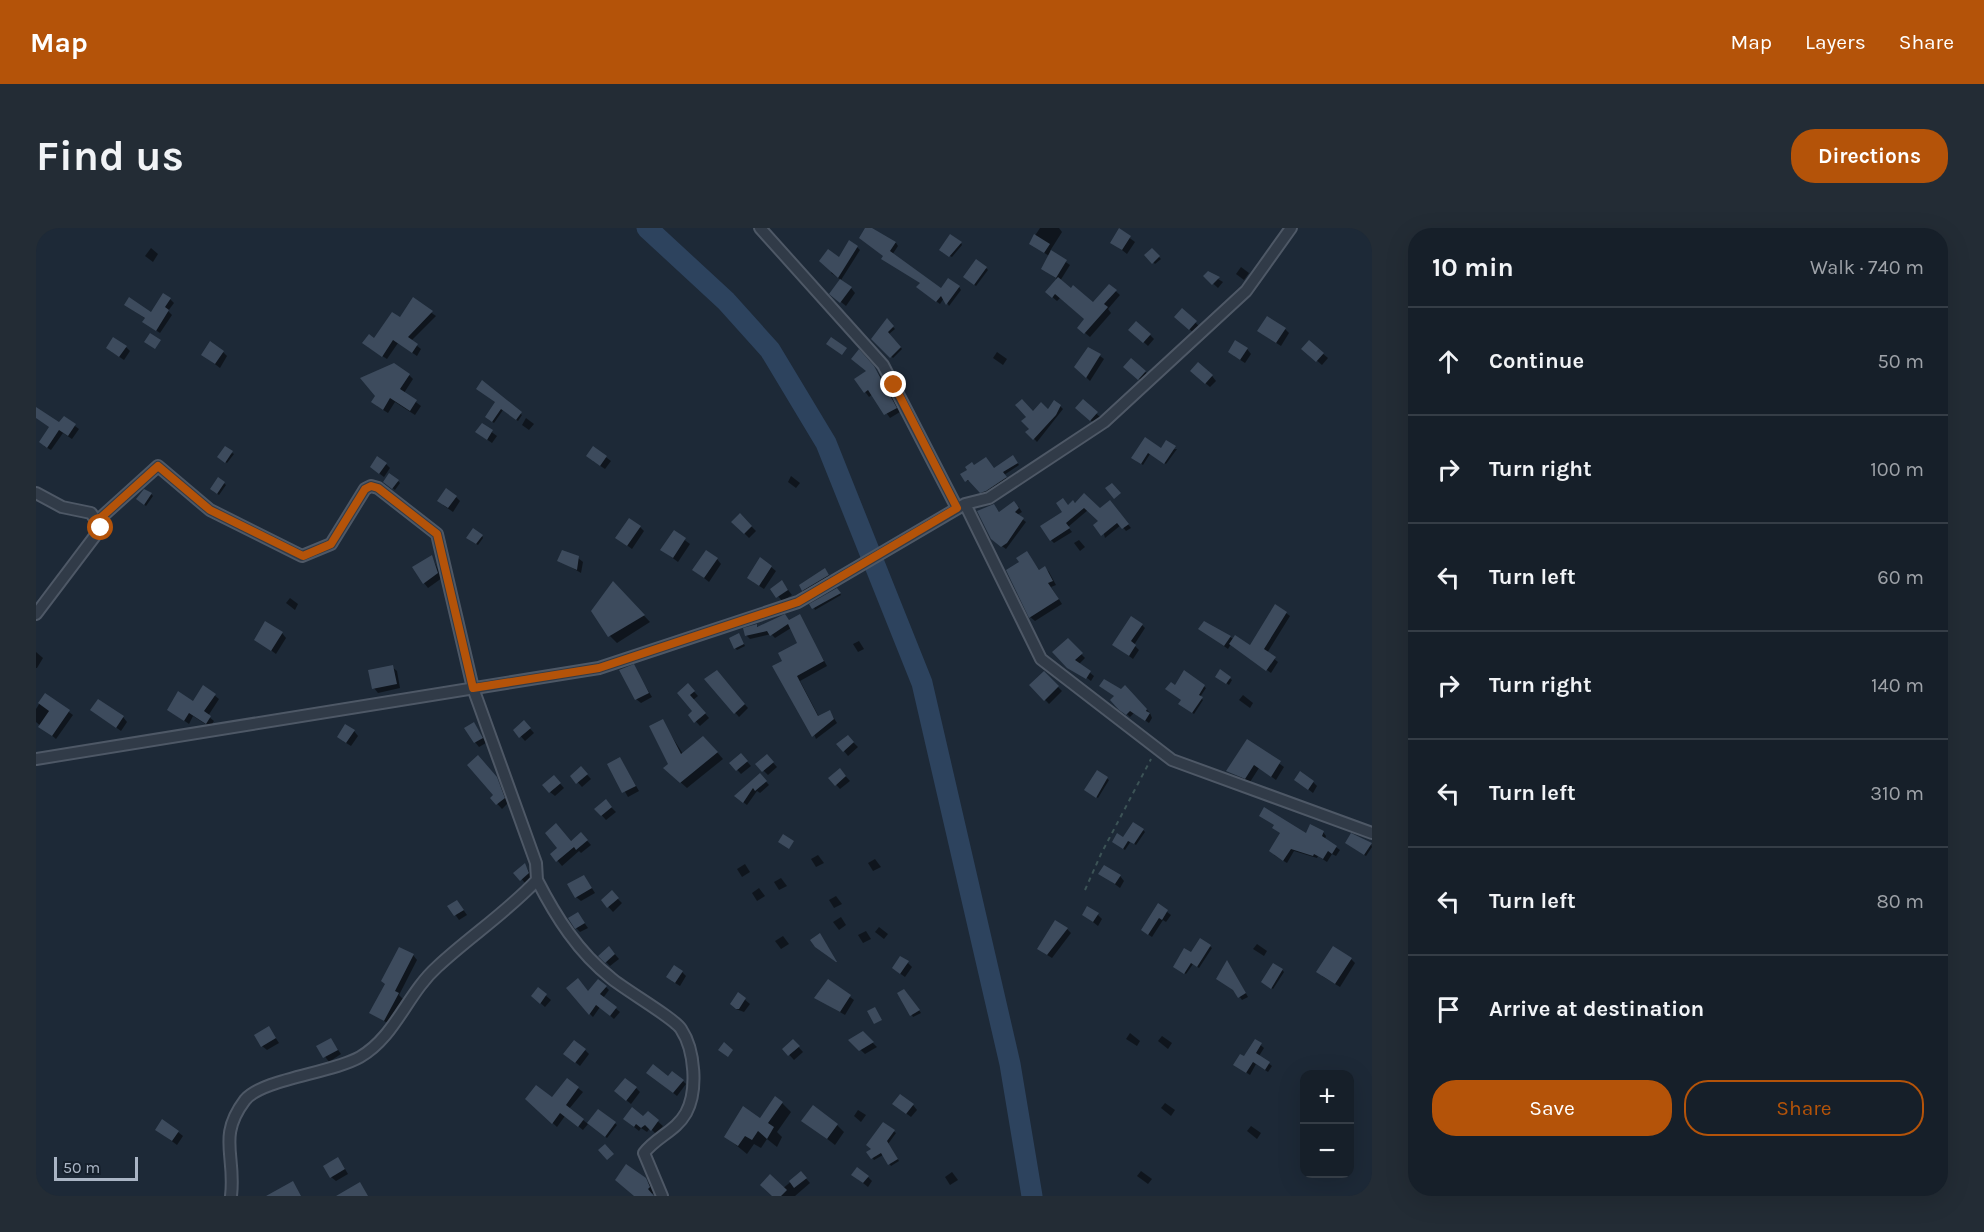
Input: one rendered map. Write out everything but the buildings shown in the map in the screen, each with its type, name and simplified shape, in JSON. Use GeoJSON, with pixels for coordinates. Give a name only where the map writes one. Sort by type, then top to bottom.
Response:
{"type":"FeatureCollection","features":[{"type":"Feature","properties":{"kind":"street"},"geometry":{"type":"LineString","coordinates":[[760,228],[883,365],[1041,658],[1172,760],[1227,782],[1372,833]]}},
{"type":"Feature","properties":{"kind":"street"},"geometry":{"type":"LineString","coordinates":[[36,759],[599,668],[798,602],[961,506],[989,498],[1104,422],[1246,291],[1291,228]]}},
{"type":"Feature","properties":{"kind":"street"},"geometry":{"type":"LineString","coordinates":[[96,522],[158,466],[210,510],[303,556],[331,544],[365,489],[371,486],[378,488],[437,534],[473,688],[528,838],[536,863],[537,880],[561,926],[609,977],[681,1028],[694,1068],[694,1092],[686,1113],[676,1128],[644,1153],[662,1196]]}},
{"type":"Feature","properties":{"kind":"street"},"geometry":{"type":"LineString","coordinates":[[36,493],[62,507],[91,513],[101,528],[36,614]]}},
{"type":"Feature","properties":{"kind":"street"},"geometry":{"type":"LineString","coordinates":[[231,1196],[233,1180],[228,1132],[235,1115],[248,1097],[260,1089],[336,1068],[360,1057],[379,1042],[416,989],[436,968],[503,914],[537,880]]}},
{"type":"Feature","properties":{"kind":"path"},"geometry":{"type":"LineString","coordinates":[[1085,890],[1156,748]]}},
{"type":"Feature","properties":{"kind":"waterway"},"geometry":{"type":"LineString","coordinates":[[647,228],[726,301],[770,350],[826,443],[922,683],[1010,1064],[1032,1196]]}},
{"type":"Feature","properties":{"kind":"route"},"geometry":{"type":"LineString","coordinates":[[101,528],[96,522],[158,466],[210,510],[303,556],[331,544],[365,489],[371,486],[378,488],[437,534],[473,688],[599,668],[798,602],[957,508],[894,385]]}}]}
